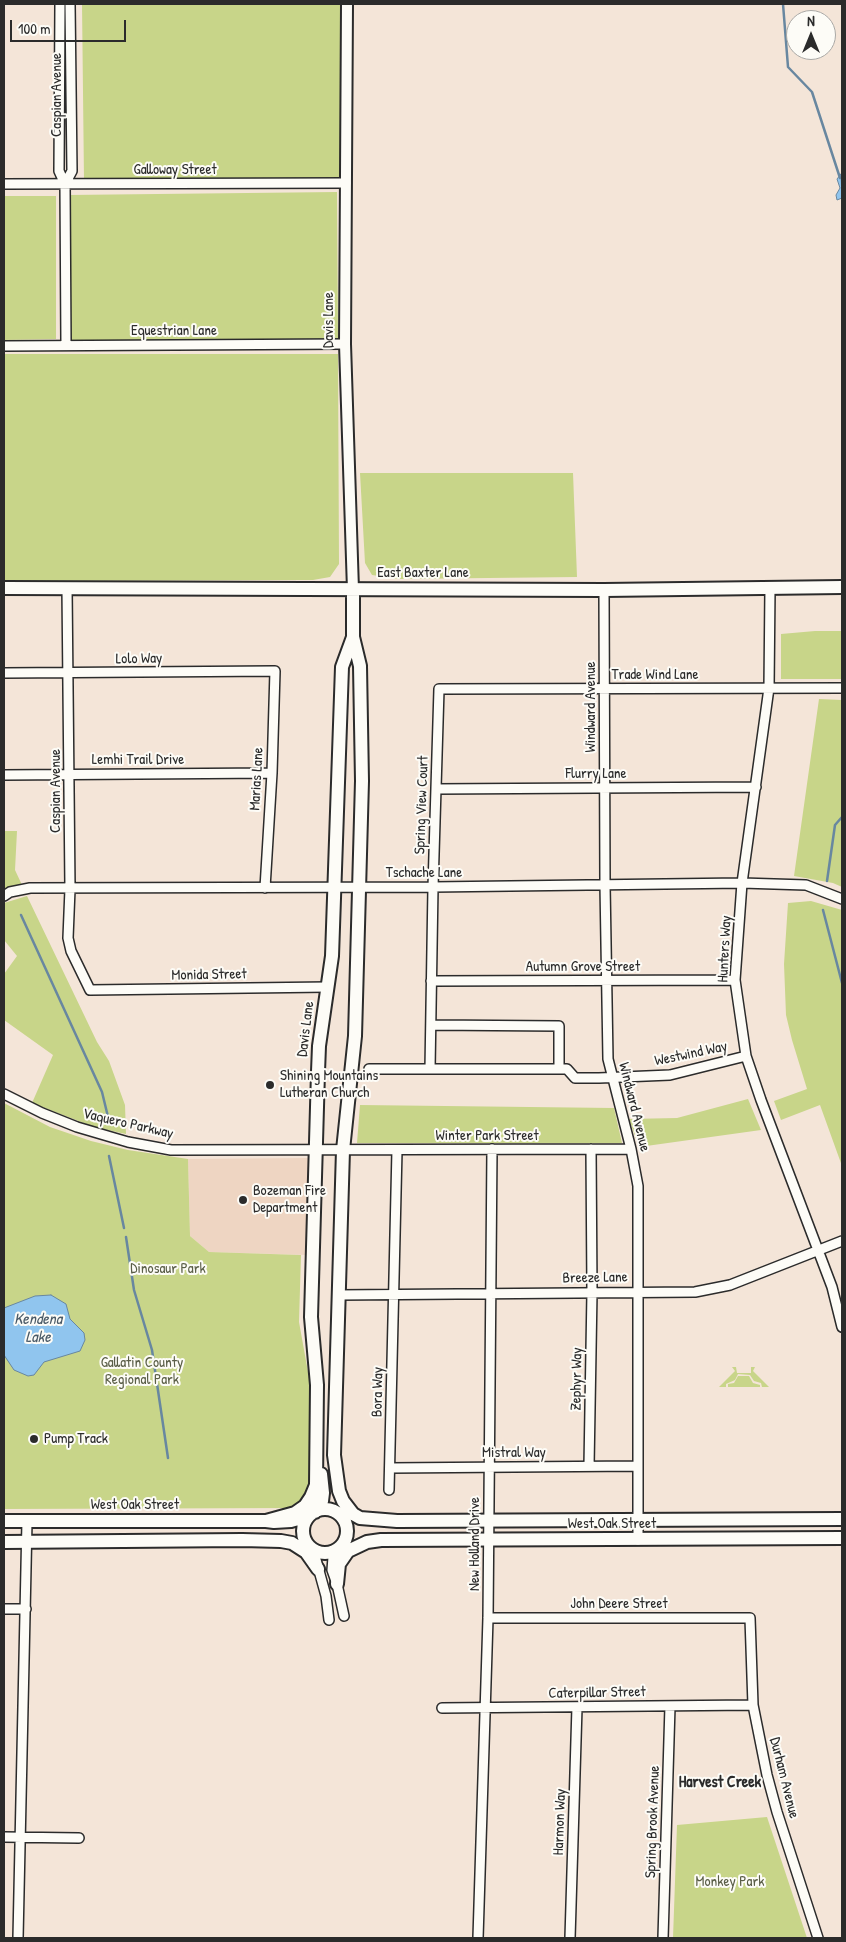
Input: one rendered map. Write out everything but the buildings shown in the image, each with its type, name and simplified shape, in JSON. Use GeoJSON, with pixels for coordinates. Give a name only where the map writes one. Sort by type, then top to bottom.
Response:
{"type":"FeatureCollection","features":[{"type":"Feature","properties":{"kind":"main road","name":"East Baxter Lane"},"geometry":{"type":"LineString","coordinates":[[4,588],[604,590],[842,587]]}},
{"type":"Feature","properties":{"kind":"main road","name":"Davis Lane"},"geometry":{"type":"LineString","coordinates":[[334,1455],[343,1150],[355,1036],[362,781],[360,666],[353,637],[353,590]]}},
{"type":"Feature","properties":{"kind":"main road","name":"Davis Lane"},"geometry":{"type":"LineString","coordinates":[[317,1458],[317,1385],[311,1317],[319,1046],[332,956],[342,667],[353,637]]}},
{"type":"Feature","properties":{"kind":"main road"},"geometry":{"type":"LineString","coordinates":[[334,1455],[333,1485],[336,1504],[347,1533],[338,1548]]}},
{"type":"Feature","properties":{"kind":"main road"},"geometry":{"type":"LineString","coordinates":[[334,1455],[339,1491],[347,1508],[360,1518],[397,1521]]}},
{"type":"Feature","properties":{"kind":"main road"},"geometry":{"type":"LineString","coordinates":[[310,1545],[303,1530],[322,1501],[324,1493],[317,1458]]}},
{"type":"Feature","properties":{"kind":"main road"},"geometry":{"type":"LineString","coordinates":[[266,1521],[295,1513],[305,1506],[315,1488],[317,1458]]}},
{"type":"Feature","properties":{"kind":"main road"},"geometry":{"type":"LineString","coordinates":[[266,1521],[281,1522],[328,1509],[357,1526],[381,1525],[397,1521]]}},
{"type":"Feature","properties":{"kind":"main road","name":"West Oak Street"},"geometry":{"type":"LineString","coordinates":[[397,1521],[842,1519]]}},
{"type":"Feature","properties":{"kind":"main road","name":"West Oak Street"},"geometry":{"type":"LineString","coordinates":[[4,1521],[266,1521]]}},
{"type":"Feature","properties":{"kind":"main road"},"geometry":{"type":"LineString","coordinates":[[242,1540],[290,1534],[328,1552],[358,1539],[381,1540]]}},
{"type":"Feature","properties":{"kind":"main road","name":"West Oak Street"},"geometry":{"type":"LineString","coordinates":[[381,1540],[842,1538]]}},
{"type":"Feature","properties":{"kind":"main road"},"geometry":{"type":"LineString","coordinates":[[4,1542],[242,1540],[292,1543],[306,1552],[318,1569]]}},
{"type":"Feature","properties":{"kind":"main road"},"geometry":{"type":"LineString","coordinates":[[337,1584],[339,1564],[348,1550],[367,1542],[381,1540]]}},
{"type":"Feature","properties":{"kind":"street","name":"Caspian Avenue"},"geometry":{"type":"LineString","coordinates":[[60,4],[60,171],[65,184],[66,345]]}},
{"type":"Feature","properties":{"kind":"street","name":"Caspian Avenue"},"geometry":{"type":"LineString","coordinates":[[65,184],[72,172],[70,4]]}},
{"type":"Feature","properties":{"kind":"street","name":"Davis Lane"},"geometry":{"type":"LineString","coordinates":[[347,4],[345,344],[353,590]]}},
{"type":"Feature","properties":{"kind":"street","name":"Galloway Street"},"geometry":{"type":"LineString","coordinates":[[4,184],[346,183]]}},
{"type":"Feature","properties":{"kind":"street","name":"Equestrian Lane"},"geometry":{"type":"LineString","coordinates":[[4,346],[345,344]]}},
{"type":"Feature","properties":{"kind":"street","name":"Caspian Avenue"},"geometry":{"type":"LineString","coordinates":[[67,588],[70,890],[68,938],[71,951],[90,990]]}},
{"type":"Feature","properties":{"kind":"street","name":"Hunters Way"},"geometry":{"type":"LineString","coordinates":[[770,588],[769,688],[742,883],[734,980],[746,1056],[832,1288],[842,1326]]}},
{"type":"Feature","properties":{"kind":"street","name":"Windward Avenue"},"geometry":{"type":"LineString","coordinates":[[604,590],[605,885],[608,1059],[631,1149],[638,1186],[638,1540]]}},
{"type":"Feature","properties":{"kind":"street","name":"Lolo Way"},"geometry":{"type":"LineString","coordinates":[[4,674],[275,671]]}},
{"type":"Feature","properties":{"kind":"street","name":"Marias Lane"},"geometry":{"type":"LineString","coordinates":[[265,888],[272,773],[275,671]]}},
{"type":"Feature","properties":{"kind":"street","name":"Trade Wind Lane"},"geometry":{"type":"LineString","coordinates":[[439,689],[842,688]]}},
{"type":"Feature","properties":{"kind":"street","name":"Spring View Court"},"geometry":{"type":"LineString","coordinates":[[430,1069],[439,689]]}},
{"type":"Feature","properties":{"kind":"street","name":"Lemhi Trail Drive"},"geometry":{"type":"LineString","coordinates":[[4,775],[272,773]]}},
{"type":"Feature","properties":{"kind":"street","name":"Flurry Lane"},"geometry":{"type":"LineString","coordinates":[[436,789],[756,787]]}},
{"type":"Feature","properties":{"kind":"street","name":"Tschache Lane"},"geometry":{"type":"LineString","coordinates":[[4,896],[10,892],[30,888],[70,890],[358,888],[742,883],[806,885],[842,899]]}},
{"type":"Feature","properties":{"kind":"street","name":"Autumn Grove Street"},"geometry":{"type":"LineString","coordinates":[[431,981],[734,980]]}},
{"type":"Feature","properties":{"kind":"street","name":"Monida Street"},"geometry":{"type":"LineString","coordinates":[[90,990],[328,987]]}},
{"type":"Feature","properties":{"kind":"street"},"geometry":{"type":"LineString","coordinates":[[369,1069],[559,1069],[559,1026],[431,1025]]}},
{"type":"Feature","properties":{"kind":"street","name":"Westwind Way"},"geometry":{"type":"LineString","coordinates":[[559,1069],[566,1069],[575,1078],[670,1075],[746,1056]]}},
{"type":"Feature","properties":{"kind":"street","name":"Vaquero Parkway"},"geometry":{"type":"LineString","coordinates":[[4,1094],[42,1113],[101,1135],[171,1150],[343,1150]]}},
{"type":"Feature","properties":{"kind":"street","name":"New Holland Drive"},"geometry":{"type":"LineString","coordinates":[[478,1938],[488,1618],[492,1149]]}},
{"type":"Feature","properties":{"kind":"street","name":"Zephyr Way"},"geometry":{"type":"LineString","coordinates":[[589,1466],[592,1292],[591,1149]]}},
{"type":"Feature","properties":{"kind":"street","name":"Winter Park Street"},"geometry":{"type":"LineString","coordinates":[[343,1150],[631,1149]]}},
{"type":"Feature","properties":{"kind":"street","name":"Bora Way"},"geometry":{"type":"LineString","coordinates":[[390,1490],[396,1150]]}},
{"type":"Feature","properties":{"kind":"street","name":"Breeze Lane"},"geometry":{"type":"LineString","coordinates":[[339,1295],[695,1292],[730,1284],[842,1241]]}},
{"type":"Feature","properties":{"kind":"street","name":"Mistral Way"},"geometry":{"type":"LineString","coordinates":[[390,1468],[638,1466]]}},
{"type":"Feature","properties":{"kind":"street"},"geometry":{"type":"LineString","coordinates":[[18,1938],[27,1521]]}},
{"type":"Feature","properties":{"kind":"street"},"geometry":{"type":"LineString","coordinates":[[310,1545],[326,1596],[329,1620]]}},
{"type":"Feature","properties":{"kind":"street"},"geometry":{"type":"LineString","coordinates":[[338,1548],[332,1564],[344,1616]]}},
{"type":"Feature","properties":{"kind":"street"},"geometry":{"type":"LineString","coordinates":[[4,1609],[26,1609]]}},
{"type":"Feature","properties":{"kind":"street","name":"John Deere Street"},"geometry":{"type":"LineString","coordinates":[[488,1618],[750,1618]]}},
{"type":"Feature","properties":{"kind":"street","name":"Durham Avenue"},"geometry":{"type":"LineString","coordinates":[[750,1618],[753,1705],[767,1775],[777,1812],[818,1938]]}},
{"type":"Feature","properties":{"kind":"street","name":"Caterpillar Street"},"geometry":{"type":"LineString","coordinates":[[442,1708],[753,1705]]}},
{"type":"Feature","properties":{"kind":"street","name":"Spring Brook Avenue"},"geometry":{"type":"LineString","coordinates":[[663,1938],[670,1706]]}},
{"type":"Feature","properties":{"kind":"street","name":"Harmon Way"},"geometry":{"type":"LineString","coordinates":[[570,1938],[577,1707]]}},
{"type":"Feature","properties":{"kind":"street"},"geometry":{"type":"LineString","coordinates":[[4,1837],[79,1838]]}},
{"type":"Feature","properties":{"kind":"shaded area"},"geometry":{"type":"Polygon","coordinates":[[[310,1158],[307,1255],[209,1252],[190,1236],[188,1159],[310,1158]]]}},
{"type":"Feature","properties":{"kind":"green space"},"geometry":{"type":"Polygon","coordinates":[[[82,4],[341,4],[342,179],[84,180],[82,4]]]}},
{"type":"Feature","properties":{"kind":"green space"},"geometry":{"type":"Polygon","coordinates":[[[337,192],[338,339],[70,342],[68,195],[337,192]]]}},
{"type":"Feature","properties":{"kind":"green space"},"geometry":{"type":"Polygon","coordinates":[[[4,196],[56,196],[56,339],[4,340],[4,196]]]}},
{"type":"Feature","properties":{"kind":"green space"},"geometry":{"type":"Polygon","coordinates":[[[4,354],[338,354],[339,564],[330,577],[313,580],[4,581],[4,354]]]}},
{"type":"Feature","properties":{"kind":"green space"},"geometry":{"type":"Polygon","coordinates":[[[360,473],[573,473],[577,577],[399,579],[372,575],[365,563],[360,473]]]}},
{"type":"Feature","properties":{"kind":"green space"},"geometry":{"type":"Polygon","coordinates":[[[842,631],[842,679],[781,679],[781,634],[842,631]]]}},
{"type":"Feature","properties":{"kind":"green space"},"geometry":{"type":"Polygon","coordinates":[[[819,699],[842,700],[842,887],[833,883],[794,876],[819,699]]]}},
{"type":"Feature","properties":{"kind":"green space"},"geometry":{"type":"Polygon","coordinates":[[[4,831],[17,831],[15,870],[22,885],[4,890],[4,831]]]}},
{"type":"Feature","properties":{"kind":"green space"},"geometry":{"type":"Polygon","coordinates":[[[27,896],[97,1042],[109,1061],[125,1105],[126,1134],[94,1127],[32,1103],[53,1055],[4,1020],[4,974],[17,956],[4,940],[4,903],[27,896]]]}},
{"type":"Feature","properties":{"kind":"green space"},"geometry":{"type":"Polygon","coordinates":[[[811,901],[842,910],[842,1166],[820,1105],[781,1120],[774,1101],[807,1089],[786,1015],[784,964],[788,903],[811,901]]]}},
{"type":"Feature","properties":{"kind":"green space"},"geometry":{"type":"Polygon","coordinates":[[[748,1099],[761,1130],[639,1147],[629,1119],[677,1118],[748,1099]]]}},
{"type":"Feature","properties":{"kind":"green space","name":"Gallatin County Regional Park"},"geometry":{"type":"Polygon","coordinates":[[[4,1103],[50,1127],[91,1141],[128,1150],[188,1159],[190,1236],[209,1252],[301,1255],[299,1322],[310,1383],[309,1486],[296,1508],[4,1509],[4,1103]]]}},
{"type":"Feature","properties":{"kind":"green space"},"geometry":{"type":"Polygon","coordinates":[[[360,1105],[614,1108],[622,1143],[357,1143],[360,1105]]]}},
{"type":"Feature","properties":{"kind":"green space"},"geometry":{"type":"Polygon","coordinates":[[[732,1367],[736,1367],[737,1373],[751,1373],[751,1367],[755,1367],[753,1371],[769,1387],[762,1387],[761,1383],[754,1381],[750,1375],[738,1374],[735,1380],[726,1384],[726,1387],[719,1387],[735,1371],[732,1367]]]}},
{"type":"Feature","properties":{"kind":"green space"},"geometry":{"type":"Polygon","coordinates":[[[738,1376],[749,1376],[753,1383],[760,1385],[760,1387],[728,1387],[728,1384],[734,1383],[738,1376]]]}},
{"type":"Feature","properties":{"kind":"green space","name":"Monkey Park"},"geometry":{"type":"Polygon","coordinates":[[[767,1817],[807,1938],[673,1938],[677,1825],[767,1817]]]}},
{"type":"Feature","properties":{"kind":"water"},"geometry":{"type":"Polygon","coordinates":[[[841,174],[842,198],[837,200],[836,195],[840,188],[837,179],[841,174]]]}},
{"type":"Feature","properties":{"kind":"water","name":"Kendena Lake"},"geometry":{"type":"Polygon","coordinates":[[[51,1295],[66,1304],[70,1319],[84,1333],[85,1340],[80,1351],[44,1362],[34,1375],[28,1376],[14,1370],[4,1355],[4,1308],[35,1296],[51,1295]]]}},
{"type":"Feature","properties":{"kind":"waterway"},"geometry":{"type":"LineString","coordinates":[[783,4],[788,67],[812,92],[840,178]]}},
{"type":"Feature","properties":{"kind":"waterway"},"geometry":{"type":"LineString","coordinates":[[827,881],[835,825],[842,817]]}},
{"type":"Feature","properties":{"kind":"waterway"},"geometry":{"type":"LineString","coordinates":[[823,910],[842,983]]}},
{"type":"Feature","properties":{"kind":"waterway"},"geometry":{"type":"LineString","coordinates":[[21,915],[102,1092],[109,1121]]}},
{"type":"Feature","properties":{"kind":"waterway"},"geometry":{"type":"LineString","coordinates":[[109,1156],[124,1228]]}},
{"type":"Feature","properties":{"kind":"waterway"},"geometry":{"type":"LineString","coordinates":[[126,1237],[134,1290],[152,1350],[168,1458]]}},
{"type":"Feature","properties":{"kind":"place","name":"Shining Mountains Lutheran Church"},"geometry":{"type":"Point","coordinates":[270,1085]}},
{"type":"Feature","properties":{"kind":"place","name":"Bozeman Fire Department"},"geometry":{"type":"Point","coordinates":[243,1200]}},
{"type":"Feature","properties":{"kind":"place","name":"Pump Track"},"geometry":{"type":"Point","coordinates":[34,1439]}},
{"type":"Feature","properties":{"kind":"district","name":"Harvest Creek"},"geometry":{"type":"Point","coordinates":[720,1783]}},
{"type":"Feature","properties":{"kind":"park label","name":"Dinosaur Park"},"geometry":{"type":"Point","coordinates":[168,1269]}}]}
